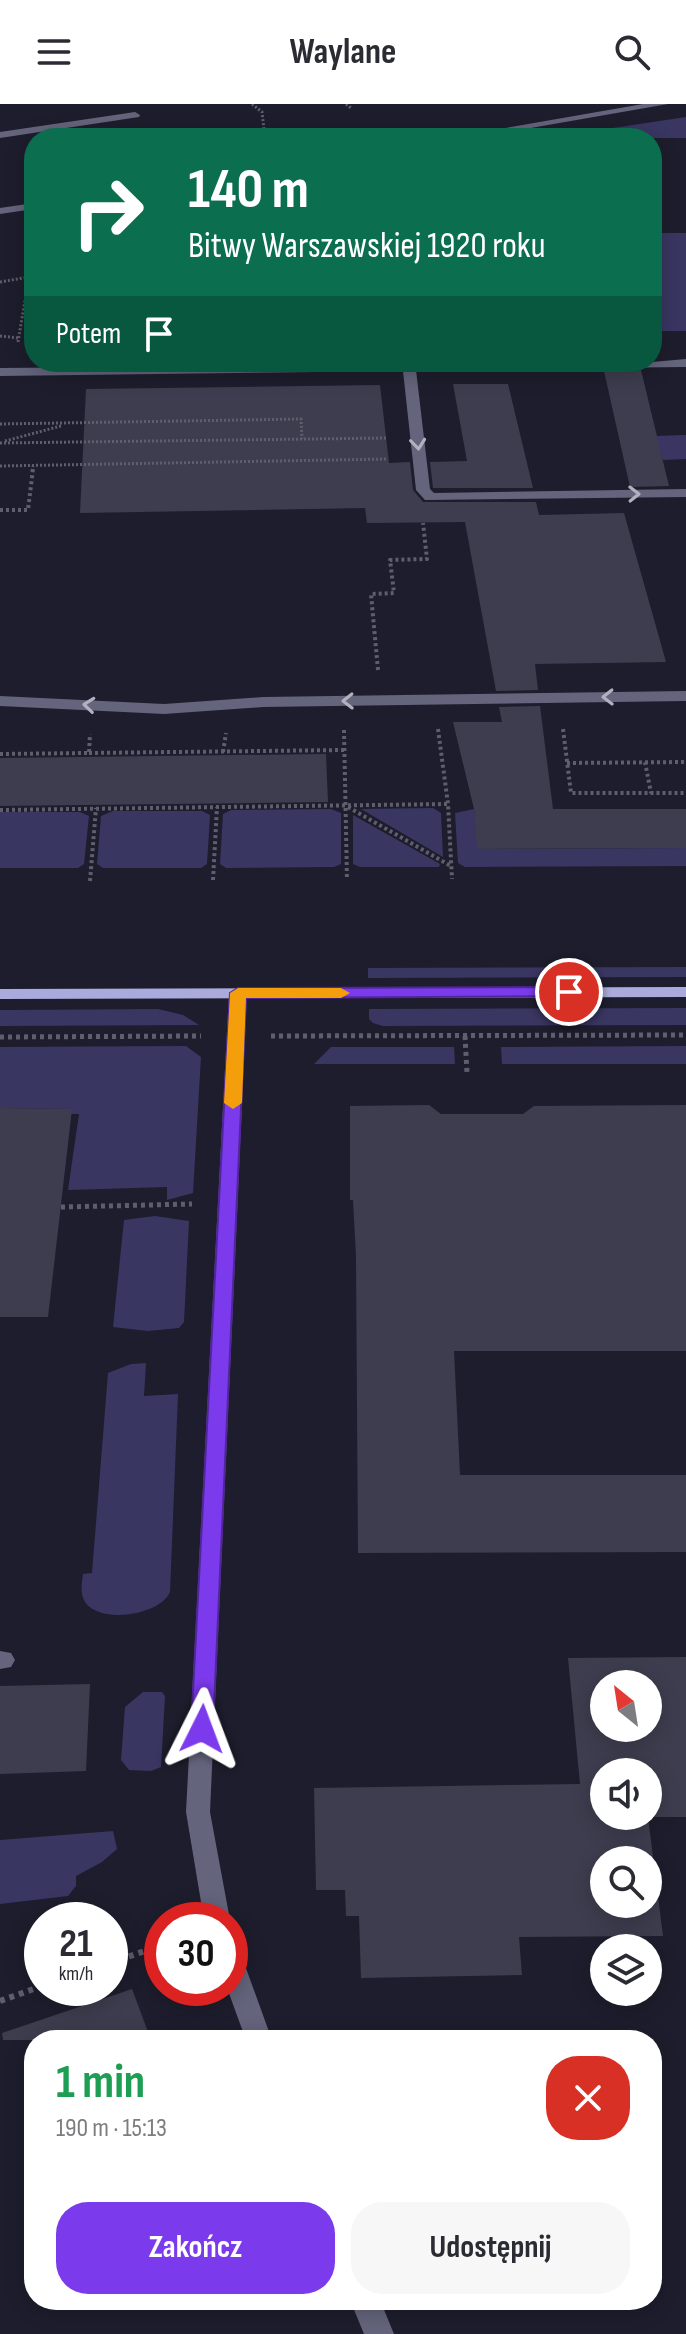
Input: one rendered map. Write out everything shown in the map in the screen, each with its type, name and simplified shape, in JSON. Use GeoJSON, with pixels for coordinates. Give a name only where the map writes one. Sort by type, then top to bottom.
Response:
{"type":"FeatureCollection","features":[{"type":"Feature","properties":{"kind":"main road"},"geometry":{"type":"LineString","coordinates":[[0,994],[686,992]]}},
{"type":"Feature","properties":{"kind":"street"},"geometry":{"type":"LineString","coordinates":[[515,128],[663,104]]}},
{"type":"Feature","properties":{"kind":"street"},"geometry":{"type":"LineString","coordinates":[[47,128],[135,115]]}},
{"type":"Feature","properties":{"kind":"street"},"geometry":{"type":"LineString","coordinates":[[0,135],[24,131]]}},
{"type":"Feature","properties":{"kind":"street"},"geometry":{"type":"LineString","coordinates":[[0,211],[24,207]]}},
{"type":"Feature","properties":{"kind":"street"},"geometry":{"type":"LineString","coordinates":[[662,363],[686,363]]}},
{"type":"Feature","properties":{"kind":"street"},"geometry":{"type":"LineString","coordinates":[[0,372],[24,372]]}},
{"type":"Feature","properties":{"kind":"street"},"geometry":{"type":"LineString","coordinates":[[410,372],[423,490],[430,497],[686,493]]}},
{"type":"Feature","properties":{"kind":"street"},"geometry":{"type":"LineString","coordinates":[[0,701],[129,709],[217,709],[263,702],[686,696]]}},
{"type":"Feature","properties":{"kind":"street"},"geometry":{"type":"LineString","coordinates":[[214,1902],[198,1812],[238,993]]}},
{"type":"Feature","properties":{"kind":"street"},"geometry":{"type":"LineString","coordinates":[[247,2006],[255,2030]]}},
{"type":"Feature","properties":{"kind":"street"},"geometry":{"type":"LineString","coordinates":[[369,2310],[379,2334]]}},
{"type":"Feature","properties":{"kind":"path"},"geometry":{"type":"LineString","coordinates":[[252,104],[262,112],[264,128]]}},
{"type":"Feature","properties":{"kind":"path"},"geometry":{"type":"LineString","coordinates":[[346,104],[351,108]]}},
{"type":"Feature","properties":{"kind":"path"},"geometry":{"type":"LineString","coordinates":[[0,284],[24,277]]}},
{"type":"Feature","properties":{"kind":"path"},"geometry":{"type":"LineString","coordinates":[[17,349],[24,312]]}},
{"type":"Feature","properties":{"kind":"path"},"geometry":{"type":"LineString","coordinates":[[0,336],[19,338]]}},
{"type":"Feature","properties":{"kind":"path"},"geometry":{"type":"LineString","coordinates":[[0,424],[301,419],[302,439]]}},
{"type":"Feature","properties":{"kind":"path"},"geometry":{"type":"LineString","coordinates":[[0,442],[72,423]]}},
{"type":"Feature","properties":{"kind":"path"},"geometry":{"type":"LineString","coordinates":[[0,442],[417,438]]}},
{"type":"Feature","properties":{"kind":"path"},"geometry":{"type":"LineString","coordinates":[[0,466],[420,459]]}},
{"type":"Feature","properties":{"kind":"path"},"geometry":{"type":"LineString","coordinates":[[0,510],[28,510],[33,466]]}},
{"type":"Feature","properties":{"kind":"path"},"geometry":{"type":"LineString","coordinates":[[381,700],[371,594],[394,593],[390,560],[427,559],[422,509],[430,497]]}},
{"type":"Feature","properties":{"kind":"path"},"geometry":{"type":"LineString","coordinates":[[344,701],[347,880]]}},
{"type":"Feature","properties":{"kind":"path"},"geometry":{"type":"LineString","coordinates":[[89,753],[92,706]]}},
{"type":"Feature","properties":{"kind":"path"},"geometry":{"type":"LineString","coordinates":[[561,719],[571,793],[686,793]]}},
{"type":"Feature","properties":{"kind":"path"},"geometry":{"type":"LineString","coordinates":[[437,720],[448,804],[452,879]]}},
{"type":"Feature","properties":{"kind":"path"},"geometry":{"type":"LineString","coordinates":[[223,752],[227,730]]}},
{"type":"Feature","properties":{"kind":"path"},"geometry":{"type":"LineString","coordinates":[[0,754],[345,750]]}},
{"type":"Feature","properties":{"kind":"path"},"geometry":{"type":"LineString","coordinates":[[645,762],[651,793]]}},
{"type":"Feature","properties":{"kind":"path"},"geometry":{"type":"LineString","coordinates":[[567,763],[686,762]]}},
{"type":"Feature","properties":{"kind":"path"},"geometry":{"type":"LineString","coordinates":[[0,810],[448,804]]}},
{"type":"Feature","properties":{"kind":"path"},"geometry":{"type":"LineString","coordinates":[[345,805],[451,866]]}},
{"type":"Feature","properties":{"kind":"path"},"geometry":{"type":"LineString","coordinates":[[213,880],[217,807]]}},
{"type":"Feature","properties":{"kind":"path"},"geometry":{"type":"LineString","coordinates":[[90,881],[96,808]]}},
{"type":"Feature","properties":{"kind":"path"},"geometry":{"type":"LineString","coordinates":[[0,1037],[686,1035]]}},
{"type":"Feature","properties":{"kind":"path"},"geometry":{"type":"LineString","coordinates":[[465,1036],[467,1073]]}},
{"type":"Feature","properties":{"kind":"path"},"geometry":{"type":"LineString","coordinates":[[61,1207],[197,1204]]}},
{"type":"Feature","properties":{"kind":"path"},"geometry":{"type":"LineString","coordinates":[[0,2001],[24,1992]]}},
{"type":"Feature","properties":{"kind":"shaded area"},"geometry":{"type":"Polygon","coordinates":[[[686,117],[686,138],[662,138],[662,128],[613,128],[686,117]]]}},
{"type":"Feature","properties":{"kind":"shaded area"},"geometry":{"type":"Polygon","coordinates":[[[662,233],[686,233],[686,331],[662,331],[662,233]]]}},
{"type":"Feature","properties":{"kind":"shaded area"},"geometry":{"type":"Polygon","coordinates":[[[686,435],[686,459],[663,460],[655,436],[686,435]]]}},
{"type":"Feature","properties":{"kind":"shaded area"},"geometry":{"type":"Polygon","coordinates":[[[433,808],[441,813],[443,857],[361,809],[433,808]]]}},
{"type":"Feature","properties":{"kind":"shaded area"},"geometry":{"type":"Polygon","coordinates":[[[331,809],[341,813],[341,864],[334,867],[226,868],[220,864],[223,814],[231,810],[331,809]]]}},
{"type":"Feature","properties":{"kind":"shaded area"},"geometry":{"type":"Polygon","coordinates":[[[474,809],[478,849],[686,848],[686,866],[465,867],[458,863],[455,813],[474,809]]]}},
{"type":"Feature","properties":{"kind":"shaded area"},"geometry":{"type":"Polygon","coordinates":[[[113,811],[202,811],[210,815],[207,864],[201,868],[103,868],[97,864],[101,816],[113,811]]]}},
{"type":"Feature","properties":{"kind":"shaded area"},"geometry":{"type":"Polygon","coordinates":[[[0,812],[80,812],[89,816],[84,864],[78,868],[0,868],[0,812]]]}},
{"type":"Feature","properties":{"kind":"shaded area"},"geometry":{"type":"Polygon","coordinates":[[[353,815],[440,864],[439,867],[360,867],[353,864],[353,815]]]}},
{"type":"Feature","properties":{"kind":"shaded area"},"geometry":{"type":"Polygon","coordinates":[[[686,967],[686,977],[368,978],[368,968],[686,967]]]}},
{"type":"Feature","properties":{"kind":"shaded area"},"geometry":{"type":"Polygon","coordinates":[[[686,1008],[686,1025],[383,1026],[369,1019],[369,1009],[686,1008]]]}},
{"type":"Feature","properties":{"kind":"shaded area"},"geometry":{"type":"Polygon","coordinates":[[[158,1009],[183,1015],[199,1025],[0,1026],[0,1010],[158,1009]]]}},
{"type":"Feature","properties":{"kind":"shaded area"},"geometry":{"type":"Polygon","coordinates":[[[186,1046],[201,1057],[193,1193],[167,1200],[167,1187],[68,1190],[79,1114],[71,1114],[71,1109],[0,1108],[0,1047],[186,1046]]]}},
{"type":"Feature","properties":{"kind":"shaded area"},"geometry":{"type":"Polygon","coordinates":[[[686,1046],[686,1064],[502,1064],[501,1047],[686,1046]]]}},
{"type":"Feature","properties":{"kind":"shaded area"},"geometry":{"type":"Polygon","coordinates":[[[331,1047],[454,1047],[455,1064],[314,1064],[331,1047]]]}},
{"type":"Feature","properties":{"kind":"shaded area"},"geometry":{"type":"Polygon","coordinates":[[[155,1216],[189,1221],[184,1322],[179,1328],[148,1331],[113,1327],[124,1220],[155,1216]]]}},
{"type":"Feature","properties":{"kind":"shaded area"},"geometry":{"type":"Polygon","coordinates":[[[146,1363],[144,1396],[178,1394],[170,1592],[164,1600],[142,1612],[114,1615],[91,1608],[84,1600],[82,1590],[83,1574],[92,1573],[108,1373],[131,1364],[146,1363]]]}},
{"type":"Feature","properties":{"kind":"shaded area"},"geometry":{"type":"Polygon","coordinates":[[[143,1692],[162,1692],[165,1696],[161,1767],[151,1771],[129,1770],[121,1760],[125,1707],[143,1692]]]}},
{"type":"Feature","properties":{"kind":"shaded area"},"geometry":{"type":"Polygon","coordinates":[[[113,1831],[117,1849],[102,1862],[76,1876],[76,1886],[68,1896],[0,1904],[0,1840],[113,1831]]]}},
{"type":"Feature","properties":{"kind":"building"},"geometry":{"type":"Polygon","coordinates":[[[604,372],[641,372],[669,486],[630,487],[604,372]]]}},
{"type":"Feature","properties":{"kind":"building"},"geometry":{"type":"Polygon","coordinates":[[[453,384],[508,384],[533,488],[433,488],[430,462],[467,461],[453,384]]]}},
{"type":"Feature","properties":{"kind":"building"},"geometry":{"type":"Polygon","coordinates":[[[380,385],[389,463],[410,462],[413,490],[423,502],[536,502],[539,515],[624,513],[666,662],[535,664],[538,690],[496,691],[465,522],[367,523],[365,508],[80,513],[86,389],[380,385]]]}},
{"type":"Feature","properties":{"kind":"building"},"geometry":{"type":"Polygon","coordinates":[[[540,706],[553,809],[686,809],[686,848],[477,849],[474,809],[453,722],[502,722],[499,707],[540,706]]]}},
{"type":"Feature","properties":{"kind":"building"},"geometry":{"type":"Polygon","coordinates":[[[326,754],[328,802],[0,806],[0,758],[326,754]]]}},
{"type":"Feature","properties":{"kind":"building"},"geometry":{"type":"Polygon","coordinates":[[[429,1105],[441,1114],[523,1114],[534,1106],[686,1105],[686,1351],[454,1351],[460,1475],[686,1475],[686,1552],[358,1553],[356,1256],[353,1200],[350,1200],[350,1106],[429,1105]]]}},
{"type":"Feature","properties":{"kind":"building"},"geometry":{"type":"Polygon","coordinates":[[[0,1108],[72,1109],[48,1317],[0,1317],[0,1108]]]}},
{"type":"Feature","properties":{"kind":"building"},"geometry":{"type":"Polygon","coordinates":[[[686,1657],[686,1817],[662,1817],[662,1758],[590,1758],[590,1830],[650,1830],[652,1846],[590,1846],[590,1918],[661,1918],[663,1936],[590,1934],[590,1937],[519,1937],[522,1975],[361,1978],[359,1916],[346,1916],[345,1890],[316,1890],[314,1788],[580,1784],[568,1658],[686,1657]]]}},
{"type":"Feature","properties":{"kind":"building"},"geometry":{"type":"Polygon","coordinates":[[[90,1684],[86,1771],[0,1774],[0,1686],[90,1684]]]}},
{"type":"Feature","properties":{"kind":"building"},"geometry":{"type":"Polygon","coordinates":[[[132,1989],[147,2030],[24,2030],[24,2040],[3,2040],[2,2033],[82,2006],[128,2006],[128,1990],[132,1989]]]}},
{"type":"Feature","properties":{"kind":"slow traffic"},"geometry":{"type":"LineString","coordinates":[[233,1103],[238,993],[341,993]]}},
{"type":"Feature","properties":{"kind":"route"},"geometry":{"type":"LineString","coordinates":[[202,1729],[238,993],[569,992]]}}]}
